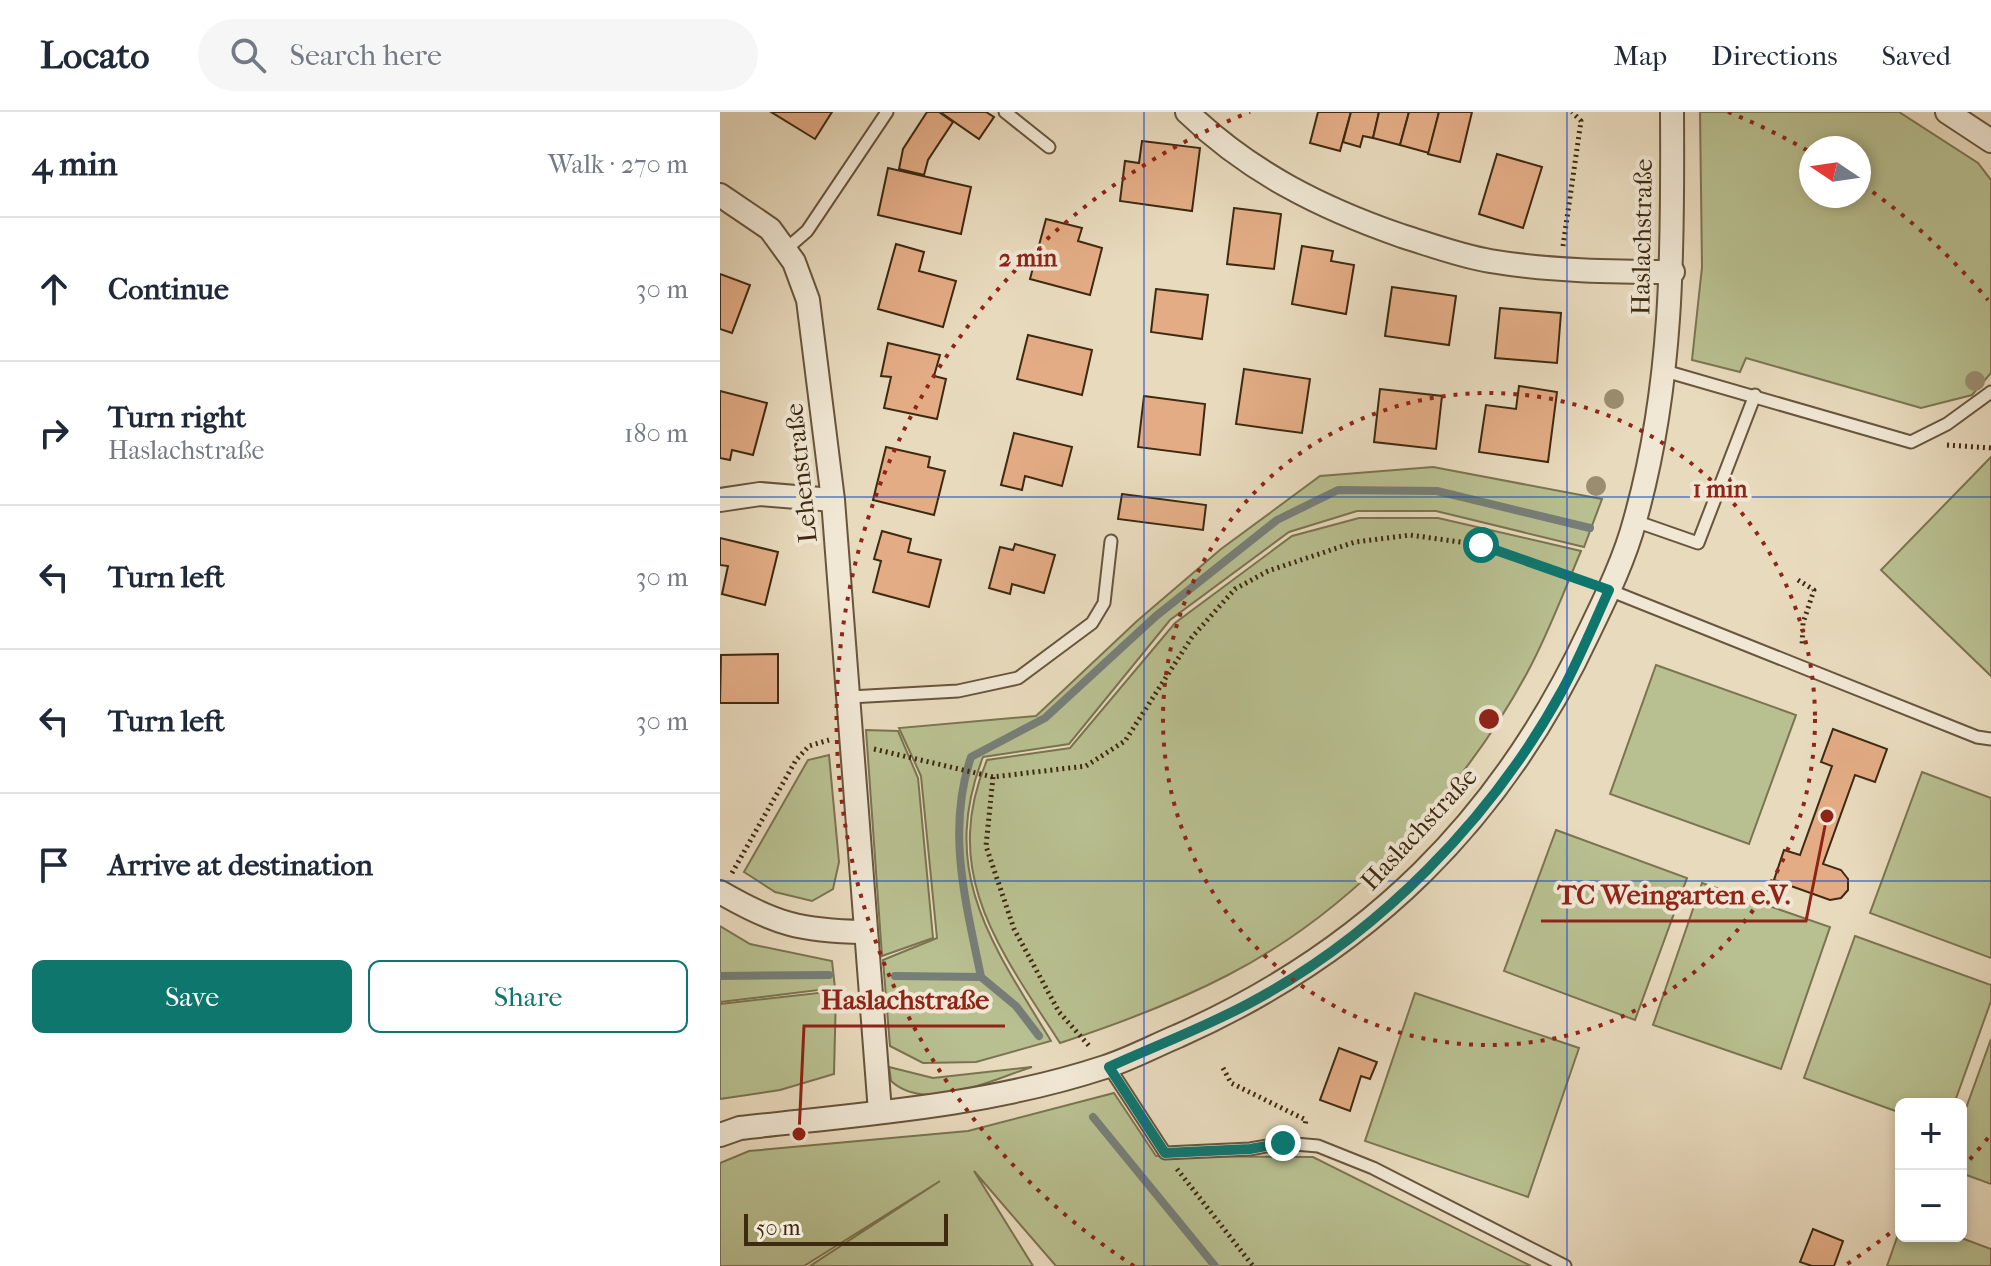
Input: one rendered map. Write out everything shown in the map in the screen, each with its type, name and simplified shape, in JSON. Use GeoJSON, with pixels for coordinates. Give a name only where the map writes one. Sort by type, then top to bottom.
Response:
{"type":"FeatureCollection","features":[{"type":"Feature","properties":{"kind":"street"},"geometry":{"type":"LineString","coordinates":[[1187,112],[1261,173],[1338,213],[1488,261],[1560,269],[1673,272]]}},
{"type":"Feature","properties":{"kind":"street","name":"Haslachstraße"},"geometry":{"type":"LineString","coordinates":[[720,1135],[740,1128],[1000,1096],[1109,1067],[1247,1005],[1315,963],[1392,903],[1500,784],[1562,690],[1609,590],[1635,521],[1665,371],[1673,272],[1672,112]]}},
{"type":"Feature","properties":{"kind":"street"},"geometry":{"type":"LineString","coordinates":[[1947,112],[1991,141]]}},
{"type":"Feature","properties":{"kind":"street","name":"Lehenstraße"},"geometry":{"type":"LineString","coordinates":[[720,195],[770,229],[785,250],[808,300],[833,500],[880,1112]]}},
{"type":"Feature","properties":{"kind":"street"},"geometry":{"type":"LineString","coordinates":[[720,500],[760,494],[833,500]]}},
{"type":"Feature","properties":{"kind":"street"},"geometry":{"type":"LineString","coordinates":[[724,885],[764,917],[801,928],[864,932]]}},
{"type":"Feature","properties":{"kind":"lane"},"geometry":{"type":"LineString","coordinates":[[785,250],[807,231],[887,112]]}},
{"type":"Feature","properties":{"kind":"lane"},"geometry":{"type":"LineString","coordinates":[[1005,112],[1049,147]]}},
{"type":"Feature","properties":{"kind":"lane"},"geometry":{"type":"LineString","coordinates":[[1665,371],[1911,442],[1947,424],[1991,392]]}},
{"type":"Feature","properties":{"kind":"lane"},"geometry":{"type":"LineString","coordinates":[[1635,521],[1698,543],[1755,395]]}},
{"type":"Feature","properties":{"kind":"lane"},"geometry":{"type":"LineString","coordinates":[[850,697],[958,691],[1018,678],[1092,623],[1104,603],[1111,541]]}},
{"type":"Feature","properties":{"kind":"lane"},"geometry":{"type":"LineString","coordinates":[[1609,590],[1977,737],[1991,739]]}},
{"type":"Feature","properties":{"kind":"lane"},"geometry":{"type":"LineString","coordinates":[[1109,1067],[1165,1153],[1250,1149],[1283,1143],[1318,1146],[1373,1168],[1565,1266]]}},
{"type":"Feature","properties":{"kind":"path"},"geometry":{"type":"LineString","coordinates":[[1560,269],[1581,121],[1572,112]]}},
{"type":"Feature","properties":{"kind":"path"},"geometry":{"type":"LineString","coordinates":[[724,885],[796,760],[809,746],[827,739],[993,777],[1086,766],[1125,741],[1192,637],[1235,589],[1268,571],[1355,542],[1410,535],[1481,545],[1609,590]]}},
{"type":"Feature","properties":{"kind":"path"},"geometry":{"type":"LineString","coordinates":[[1798,580],[1814,590],[1800,643],[1817,672]]}},
{"type":"Feature","properties":{"kind":"path"},"geometry":{"type":"LineString","coordinates":[[993,777],[986,846],[1014,929],[1059,1012],[1109,1067]]}},
{"type":"Feature","properties":{"kind":"path"},"geometry":{"type":"LineString","coordinates":[[1223,1068],[1231,1083],[1306,1120],[1304,1145]]}},
{"type":"Feature","properties":{"kind":"path"},"geometry":{"type":"LineString","coordinates":[[1165,1153],[1197,1199],[1253,1266]]}},
{"type":"Feature","properties":{"kind":"green space"},"geometry":{"type":"Polygon","coordinates":[[[1700,112],[1899,112],[1978,163],[1991,180],[1991,373],[1972,395],[1921,408],[1746,358],[1740,372],[1692,360],[1702,267],[1700,112]]]}},
{"type":"Feature","properties":{"kind":"green space"},"geometry":{"type":"Polygon","coordinates":[[[1991,457],[1991,676],[1881,570],[1991,457]]]}},
{"type":"Feature","properties":{"kind":"green space"},"geometry":{"type":"Polygon","coordinates":[[[1433,467],[1602,499],[1584,547],[1436,511],[1357,511],[1289,532],[1170,620],[1069,744],[983,757],[971,799],[966,837],[969,873],[992,940],[1051,1041],[976,1062],[923,1063],[890,1046],[883,960],[937,938],[921,776],[899,728],[1036,716],[1137,621],[1221,549],[1320,476],[1433,467]]]}},
{"type":"Feature","properties":{"kind":"green space"},"geometry":{"type":"Polygon","coordinates":[[[1359,518],[1438,518],[1581,551],[1542,644],[1501,718],[1436,805],[1360,883],[1273,949],[1228,975],[1146,1012],[1060,1043],[998,943],[983,910],[973,875],[970,839],[974,801],[987,760],[1070,748],[1175,623],[1292,536],[1359,518]]]}},
{"type":"Feature","properties":{"kind":"green space"},"geometry":{"type":"Polygon","coordinates":[[[1656,665],[1796,715],[1749,844],[1610,794],[1656,665]]]}},
{"type":"Feature","properties":{"kind":"green space"},"geometry":{"type":"Polygon","coordinates":[[[866,730],[898,731],[918,778],[933,938],[882,956],[866,730]]]}},
{"type":"Feature","properties":{"kind":"green space"},"geometry":{"type":"Polygon","coordinates":[[[829,755],[839,862],[833,889],[812,901],[775,892],[744,872],[808,760],[829,755]]]}},
{"type":"Feature","properties":{"kind":"green space"},"geometry":{"type":"Polygon","coordinates":[[[1922,772],[1991,798],[1991,958],[1870,913],[1922,772]]]}},
{"type":"Feature","properties":{"kind":"green space"},"geometry":{"type":"Polygon","coordinates":[[[1556,830],[1687,878],[1635,1020],[1504,971],[1556,830]]]}},
{"type":"Feature","properties":{"kind":"green space"},"geometry":{"type":"Polygon","coordinates":[[[1702,883],[1830,927],[1781,1069],[1653,1025],[1702,883]]]}},
{"type":"Feature","properties":{"kind":"green space"},"geometry":{"type":"Polygon","coordinates":[[[720,926],[750,944],[832,961],[835,988],[720,1002],[720,926]]]}},
{"type":"Feature","properties":{"kind":"green space"},"geometry":{"type":"Polygon","coordinates":[[[1855,936],[1991,985],[1991,1001],[1956,1098],[1895,1098],[1895,1111],[1804,1078],[1855,936]]]}},
{"type":"Feature","properties":{"kind":"green space"},"geometry":{"type":"Polygon","coordinates":[[[836,991],[834,1074],[780,1090],[720,1099],[720,1004],[836,991]]]}},
{"type":"Feature","properties":{"kind":"green space"},"geometry":{"type":"Polygon","coordinates":[[[1415,993],[1579,1048],[1528,1197],[1365,1141],[1415,993]]]}},
{"type":"Feature","properties":{"kind":"green space"},"geometry":{"type":"Polygon","coordinates":[[[1991,1039],[1991,1184],[1967,1175],[1967,1105],[1991,1039]]]}},
{"type":"Feature","properties":{"kind":"green space"},"geometry":{"type":"Polygon","coordinates":[[[889,1067],[933,1078],[1032,1067],[960,1091],[923,1094],[906,1090],[891,1081],[889,1067]]]}},
{"type":"Feature","properties":{"kind":"green space"},"geometry":{"type":"Polygon","coordinates":[[[1114,1093],[1156,1156],[1313,1157],[1531,1266],[1056,1266],[974,1171],[1033,1266],[810,1266],[940,1181],[804,1266],[720,1266],[720,1163],[749,1151],[968,1131],[1114,1093]]]}},
{"type":"Feature","properties":{"kind":"green space"},"geometry":{"type":"Polygon","coordinates":[[[1967,1240],[1991,1249],[1991,1266],[1887,1266],[1895,1242],[1967,1240]]]}},
{"type":"Feature","properties":{"kind":"building"},"geometry":{"type":"Polygon","coordinates":[[[771,112],[832,112],[815,139],[771,112]]]}},
{"type":"Feature","properties":{"kind":"building"},"geometry":{"type":"Polygon","coordinates":[[[927,112],[939,112],[953,122],[928,160],[924,175],[899,169],[903,149],[927,112]]]}},
{"type":"Feature","properties":{"kind":"building"},"geometry":{"type":"Polygon","coordinates":[[[940,112],[986,112],[994,117],[979,139],[940,112]]]}},
{"type":"Feature","properties":{"kind":"building"},"geometry":{"type":"Polygon","coordinates":[[[1318,112],[1351,112],[1340,151],[1310,143],[1318,112]]]}},
{"type":"Feature","properties":{"kind":"building"},"geometry":{"type":"Polygon","coordinates":[[[1351,112],[1379,112],[1373,138],[1363,136],[1360,147],[1343,142],[1351,112]]]}},
{"type":"Feature","properties":{"kind":"building"},"geometry":{"type":"Polygon","coordinates":[[[1379,112],[1409,112],[1400,145],[1373,138],[1379,112]]]}},
{"type":"Feature","properties":{"kind":"building"},"geometry":{"type":"Polygon","coordinates":[[[1409,112],[1439,112],[1429,153],[1400,145],[1409,112]]]}},
{"type":"Feature","properties":{"kind":"building"},"geometry":{"type":"Polygon","coordinates":[[[1439,112],[1472,112],[1460,162],[1428,154],[1439,112]]]}},
{"type":"Feature","properties":{"kind":"building"},"geometry":{"type":"Polygon","coordinates":[[[1142,141],[1200,148],[1192,211],[1120,201],[1125,161],[1139,163],[1142,141]]]}},
{"type":"Feature","properties":{"kind":"building"},"geometry":{"type":"Polygon","coordinates":[[[1497,154],[1542,167],[1523,228],[1479,214],[1497,154]]]}},
{"type":"Feature","properties":{"kind":"building"},"geometry":{"type":"Polygon","coordinates":[[[888,168],[971,187],[961,234],[878,215],[888,168]]]}},
{"type":"Feature","properties":{"kind":"building"},"geometry":{"type":"Polygon","coordinates":[[[1234,208],[1281,214],[1274,269],[1227,264],[1234,208]]]}},
{"type":"Feature","properties":{"kind":"building"},"geometry":{"type":"Polygon","coordinates":[[[1046,219],[1082,228],[1078,241],[1102,248],[1090,295],[1030,279],[1046,219]]]}},
{"type":"Feature","properties":{"kind":"building"},"geometry":{"type":"Polygon","coordinates":[[[896,244],[924,252],[919,271],[956,281],[943,327],[878,309],[896,244]]]}},
{"type":"Feature","properties":{"kind":"building"},"geometry":{"type":"Polygon","coordinates":[[[1302,246],[1333,251],[1331,261],[1354,265],[1346,314],[1292,304],[1302,246]]]}},
{"type":"Feature","properties":{"kind":"building"},"geometry":{"type":"Polygon","coordinates":[[[720,274],[750,285],[732,333],[720,329],[720,274]]]}},
{"type":"Feature","properties":{"kind":"building"},"geometry":{"type":"Polygon","coordinates":[[[1392,287],[1456,296],[1449,345],[1385,336],[1392,287]]]}},
{"type":"Feature","properties":{"kind":"building"},"geometry":{"type":"Polygon","coordinates":[[[1156,289],[1208,295],[1202,339],[1151,332],[1156,289]]]}},
{"type":"Feature","properties":{"kind":"building"},"geometry":{"type":"Polygon","coordinates":[[[1500,308],[1561,313],[1557,363],[1495,358],[1500,308]]]}},
{"type":"Feature","properties":{"kind":"building"},"geometry":{"type":"Polygon","coordinates":[[[1028,335],[1092,350],[1082,395],[1017,379],[1028,335]]]}},
{"type":"Feature","properties":{"kind":"building"},"geometry":{"type":"Polygon","coordinates":[[[888,343],[940,355],[934,376],[946,379],[937,419],[884,408],[891,377],[881,376],[888,343]]]}},
{"type":"Feature","properties":{"kind":"building"},"geometry":{"type":"Polygon","coordinates":[[[1244,369],[1310,379],[1302,433],[1236,424],[1244,369]]]}},
{"type":"Feature","properties":{"kind":"building"},"geometry":{"type":"Polygon","coordinates":[[[1519,386],[1557,392],[1548,462],[1479,452],[1486,405],[1516,409],[1519,386]]]}},
{"type":"Feature","properties":{"kind":"building"},"geometry":{"type":"Polygon","coordinates":[[[1380,389],[1442,396],[1436,449],[1374,442],[1380,389]]]}},
{"type":"Feature","properties":{"kind":"building"},"geometry":{"type":"Polygon","coordinates":[[[720,391],[767,403],[753,455],[732,450],[730,460],[720,458],[720,391]]]}},
{"type":"Feature","properties":{"kind":"building"},"geometry":{"type":"Polygon","coordinates":[[[1144,396],[1205,404],[1200,455],[1138,447],[1144,396]]]}},
{"type":"Feature","properties":{"kind":"building"},"geometry":{"type":"Polygon","coordinates":[[[1014,433],[1072,447],[1062,486],[1025,476],[1022,490],[1001,485],[1014,433]]]}},
{"type":"Feature","properties":{"kind":"building"},"geometry":{"type":"Polygon","coordinates":[[[886,447],[930,457],[928,467],[945,471],[934,515],[873,500],[886,447]]]}},
{"type":"Feature","properties":{"kind":"building"},"geometry":{"type":"Polygon","coordinates":[[[1122,494],[1206,505],[1203,530],[1118,519],[1122,494]]]}},
{"type":"Feature","properties":{"kind":"building"},"geometry":{"type":"Polygon","coordinates":[[[882,531],[911,539],[908,552],[941,560],[929,607],[873,592],[881,561],[874,559],[882,531]]]}},
{"type":"Feature","properties":{"kind":"building"},"geometry":{"type":"Polygon","coordinates":[[[720,538],[778,552],[765,605],[722,594],[728,566],[720,565],[720,538]]]}},
{"type":"Feature","properties":{"kind":"building"},"geometry":{"type":"Polygon","coordinates":[[[1015,544],[1055,555],[1044,593],[1012,584],[1010,594],[989,588],[1000,547],[1013,550],[1015,544]]]}},
{"type":"Feature","properties":{"kind":"building"},"geometry":{"type":"Polygon","coordinates":[[[778,654],[778,703],[720,703],[721,655],[778,654]]]}},
{"type":"Feature","properties":{"kind":"building"},"geometry":{"type":"Polygon","coordinates":[[[1833,729],[1887,749],[1875,782],[1855,775],[1823,864],[1841,870],[1848,879],[1848,890],[1841,898],[1830,900],[1774,880],[1784,850],[1800,855],[1832,766],[1821,762],[1833,729]]]}},
{"type":"Feature","properties":{"kind":"building"},"geometry":{"type":"Polygon","coordinates":[[[1339,1048],[1377,1062],[1370,1079],[1361,1076],[1350,1111],[1320,1100],[1339,1048]]]}},
{"type":"Feature","properties":{"kind":"building"},"geometry":{"type":"Polygon","coordinates":[[[1813,1229],[1843,1241],[1834,1266],[1812,1266],[1800,1262],[1813,1229]]]}},
{"type":"Feature","properties":{"kind":"waterway"},"geometry":{"type":"LineString","coordinates":[[981,977],[965,894],[959,840],[960,812],[971,757],[1045,718],[1156,616],[1277,520],[1338,490],[1437,491],[1590,528]]}},
{"type":"Feature","properties":{"kind":"waterway"},"geometry":{"type":"LineString","coordinates":[[720,976],[829,975]]}},
{"type":"Feature","properties":{"kind":"waterway"},"geometry":{"type":"LineString","coordinates":[[895,976],[981,977],[1016,1006],[1039,1036]]}},
{"type":"Feature","properties":{"kind":"waterway"},"geometry":{"type":"LineString","coordinates":[[1093,1117],[1215,1266]]}},
{"type":"Feature","properties":{"kind":"place","name":"TC Weingarten e.V."},"geometry":{"type":"Point","coordinates":[1827,816]}},
{"type":"Feature","properties":{"kind":"place","name":"Haslachstraße"},"geometry":{"type":"Point","coordinates":[799,1134]}},
{"type":"Feature","properties":{"kind":"route"},"geometry":{"type":"LineString","coordinates":[[1283,1143],[1250,1149],[1165,1153],[1109,1067],[1247,1005],[1315,963],[1392,903],[1446,848],[1500,784],[1562,690],[1609,590],[1481,545]]}}]}
